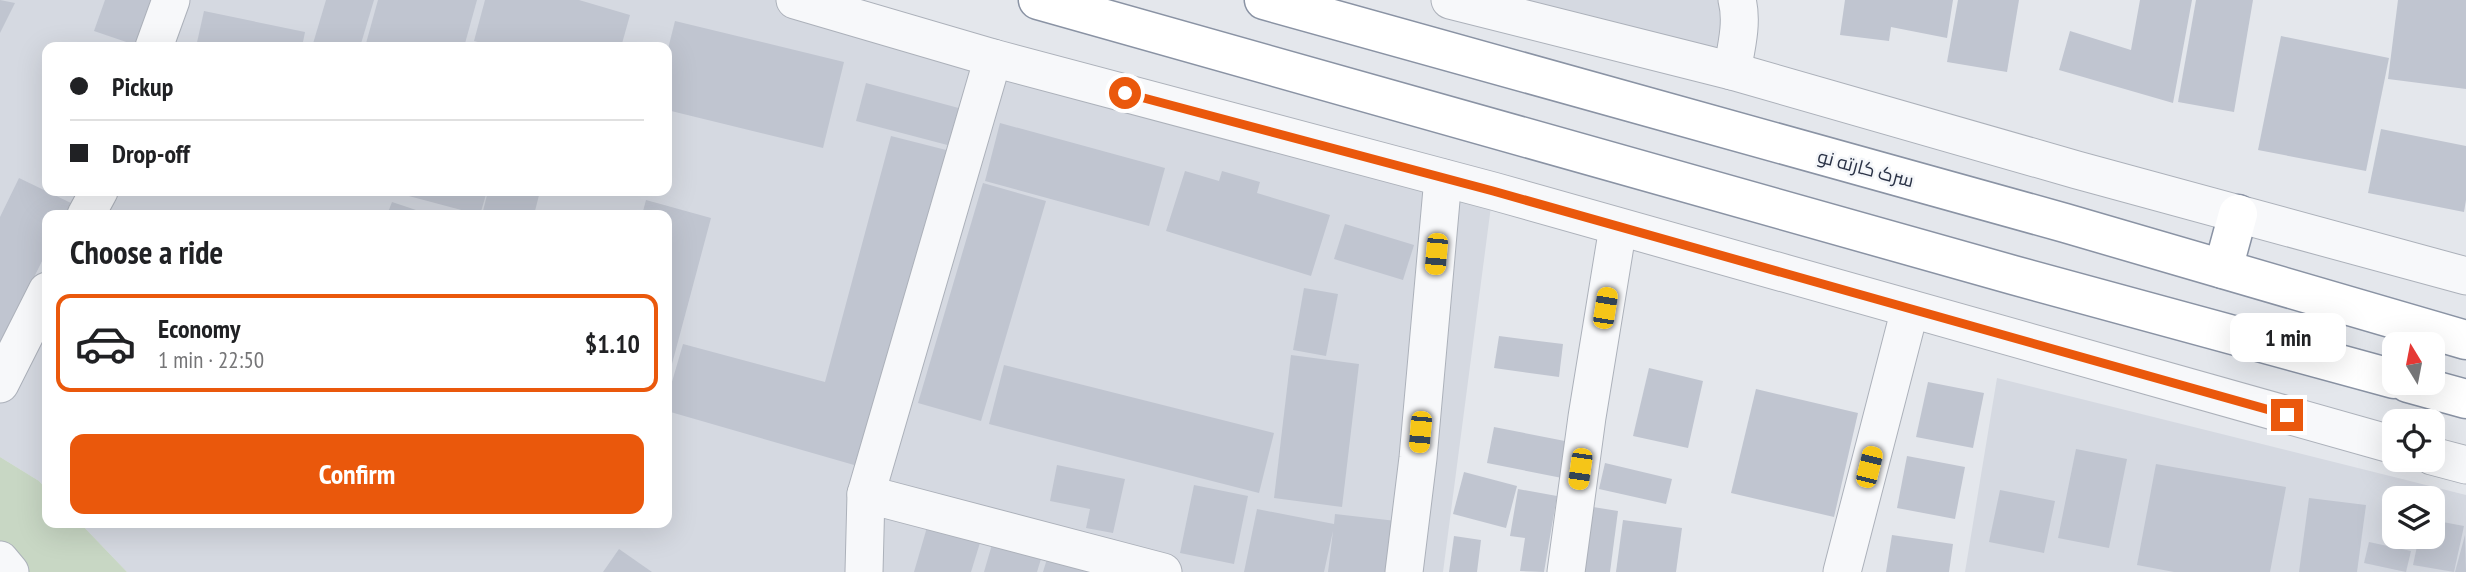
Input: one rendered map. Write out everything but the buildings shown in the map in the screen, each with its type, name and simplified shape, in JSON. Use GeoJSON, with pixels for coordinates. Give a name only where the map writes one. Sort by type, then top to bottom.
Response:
{"type":"FeatureCollection","features":[{"type":"Feature","properties":{"kind":"highway"},"geometry":{"type":"LineString","coordinates":[[1038,0],[2382,376]]}},
{"type":"Feature","properties":{"kind":"highway","name":"سرک کارته نو"},"geometry":{"type":"LineString","coordinates":[[1264,0],[2223,269],[2466,340]]}},
{"type":"Feature","properties":{"kind":"highway"},"geometry":{"type":"LineString","coordinates":[[2223,269],[2238,214]]}},
{"type":"Feature","properties":{"kind":"highway"},"geometry":{"type":"LineString","coordinates":[[2445,393],[2466,399]]}},
{"type":"Feature","properties":{"kind":"street"},"geometry":{"type":"LineString","coordinates":[[156,42],[171,0]]}},
{"type":"Feature","properties":{"kind":"street"},"geometry":{"type":"LineString","coordinates":[[796,0],[993,58],[1443,178],[2382,442]]}},
{"type":"Feature","properties":{"kind":"street"},"geometry":{"type":"LineString","coordinates":[[1450,0],[1732,71],[2466,276]]}},
{"type":"Feature","properties":{"kind":"street"},"geometry":{"type":"LineString","coordinates":[[1732,71],[1737,39],[1737,0]]}},
{"type":"Feature","properties":{"kind":"street"},"geometry":{"type":"LineString","coordinates":[[864,572],[866,494],[993,58]]}},
{"type":"Feature","properties":{"kind":"street"},"geometry":{"type":"LineString","coordinates":[[1404,572],[1418,458],[1443,178]]}},
{"type":"Feature","properties":{"kind":"street"},"geometry":{"type":"LineString","coordinates":[[1566,572],[1587,417],[1618,227]]}},
{"type":"Feature","properties":{"kind":"street"},"geometry":{"type":"LineString","coordinates":[[0,384],[42,301]]}},
{"type":"Feature","properties":{"kind":"street"},"geometry":{"type":"LineString","coordinates":[[1842,572],[1910,309]]}},
{"type":"Feature","properties":{"kind":"street"},"geometry":{"type":"LineString","coordinates":[[2445,460],[2466,466]]}},
{"type":"Feature","properties":{"kind":"street"},"geometry":{"type":"LineString","coordinates":[[866,494],[1163,572]]}},
{"type":"Feature","properties":{"kind":"street"},"geometry":{"type":"LineString","coordinates":[[0,560],[10,572]]}},
{"type":"Feature","properties":{"kind":"shaded area"},"geometry":{"type":"Polygon","coordinates":[[[0,0],[795,0],[1493,191],[1443,572],[127,572],[85,528],[672,528],[672,210],[42,210],[42,484],[0,457],[0,0]]]}},
{"type":"Feature","properties":{"kind":"shaded area"},"geometry":{"type":"Polygon","coordinates":[[[1450,0],[1737,0],[1732,71],[1450,0]]]}},
{"type":"Feature","properties":{"kind":"shaded area"},"geometry":{"type":"Polygon","coordinates":[[[1997,378],[2430,486],[2382,486],[2382,549],[2445,549],[2445,490],[2466,495],[2466,572],[1965,572],[1997,378]]]}},
{"type":"Feature","properties":{"kind":"green space"},"geometry":{"type":"Polygon","coordinates":[[[0,457],[42,484],[42,528],[85,528],[127,572],[0,572],[0,457]]]}},
{"type":"Feature","properties":{"kind":"route"},"geometry":{"type":"LineString","coordinates":[[1125,93],[1493,191],[2287,415]]}}]}
